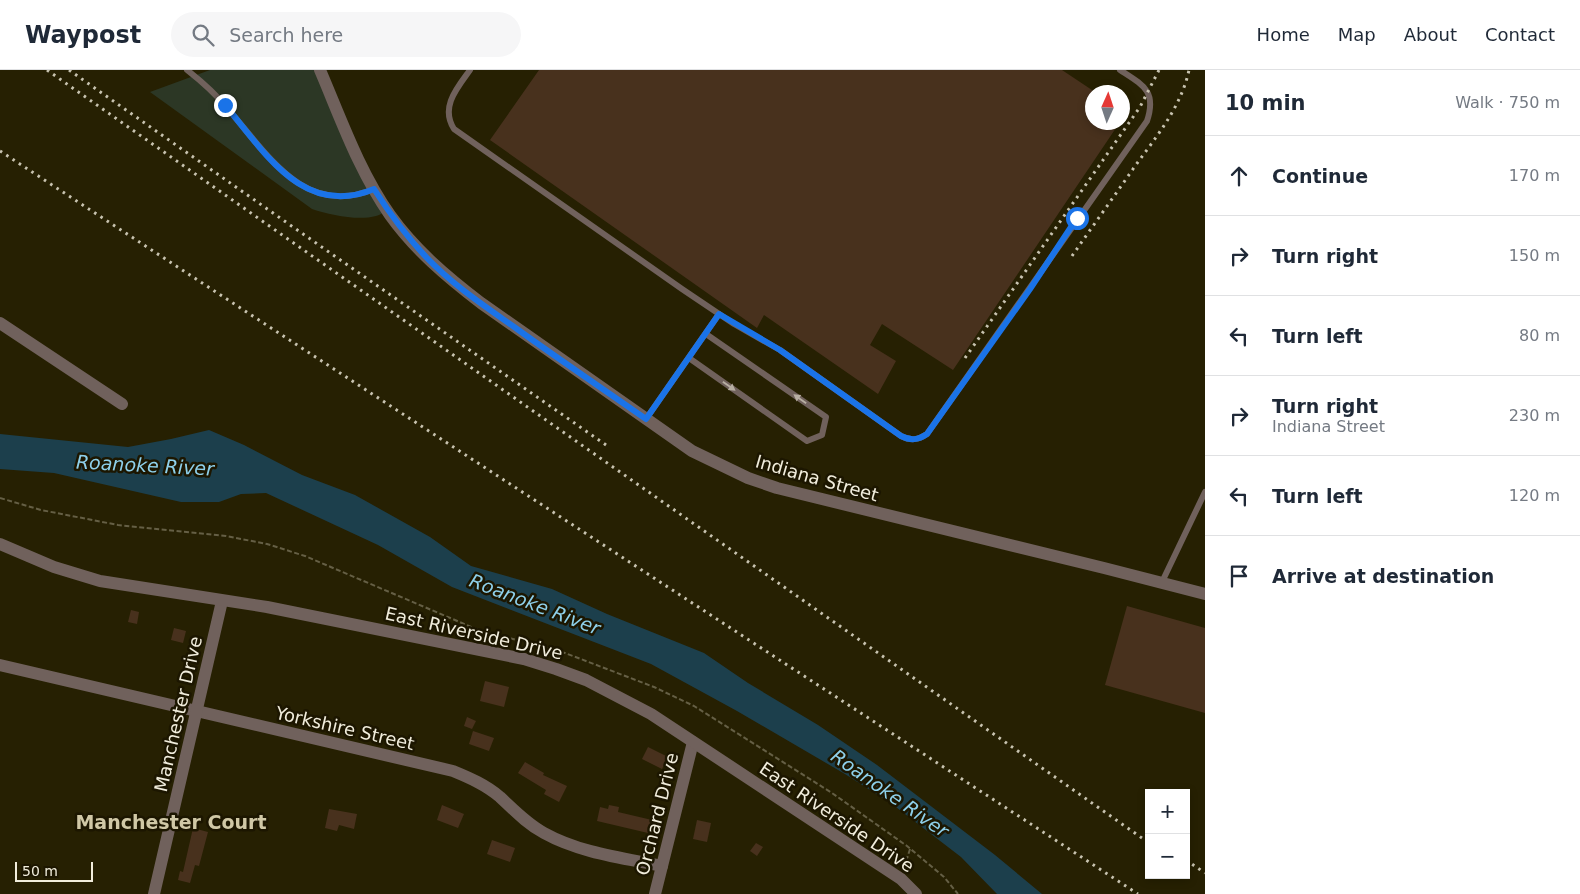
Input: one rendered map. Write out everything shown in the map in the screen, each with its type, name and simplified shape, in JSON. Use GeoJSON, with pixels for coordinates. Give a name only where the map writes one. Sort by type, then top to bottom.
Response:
{"type":"FeatureCollection","features":[{"type":"Feature","properties":{"kind":"street","name":"Indiana Street"},"geometry":{"type":"LineString","coordinates":[[320,70],[360,165],[390,215],[429,260],[489,309],[692,450],[748,478],[777,488],[1205,594]]}},
{"type":"Feature","properties":{"kind":"street"},"geometry":{"type":"LineString","coordinates":[[0,323],[122,404]]}},
{"type":"Feature","properties":{"kind":"street","name":"East Riverside Drive"},"geometry":{"type":"LineString","coordinates":[[0,544],[54,567],[100,581],[277,609],[481,650],[532,662],[563,672],[610,692],[651,714],[900,879],[916,894]]}},
{"type":"Feature","properties":{"kind":"street","name":"Manchester Drive"},"geometry":{"type":"LineString","coordinates":[[154,894],[222,601]]}},
{"type":"Feature","properties":{"kind":"street","name":"Yorkshire Street"},"geometry":{"type":"LineString","coordinates":[[0,665],[453,771],[486,786],[531,825],[566,844],[662,866]]}},
{"type":"Feature","properties":{"kind":"street","name":"Orchard Drive"},"geometry":{"type":"LineString","coordinates":[[655,894],[693,742]]}},
{"type":"Feature","properties":{"kind":"lane"},"geometry":{"type":"LineString","coordinates":[[187,70],[225,105],[282,172],[295,183],[324,194],[338,196],[352,195],[374,189]]}},
{"type":"Feature","properties":{"kind":"lane"},"geometry":{"type":"LineString","coordinates":[[470,70],[454,93],[448,109],[450,123],[454,129],[719,314],[780,350],[901,436],[914,440],[927,434],[1147,121],[1151,103],[1150,95],[1145,87],[1120,70]]}},
{"type":"Feature","properties":{"kind":"lane"},"geometry":{"type":"LineString","coordinates":[[646,419],[719,314]]}},
{"type":"Feature","properties":{"kind":"lane"},"geometry":{"type":"LineString","coordinates":[[688,358],[807,441],[822,435],[826,417],[706,334]]}},
{"type":"Feature","properties":{"kind":"lane"},"geometry":{"type":"LineString","coordinates":[[1162,582],[1205,492]]}},
{"type":"Feature","properties":{"kind":"path"},"geometry":{"type":"LineString","coordinates":[[900,879],[910,849]]}},
{"type":"Feature","properties":{"kind":"green space"},"geometry":{"type":"Polygon","coordinates":[[[210,70],[320,70],[387,210],[376,216],[353,218],[312,209],[150,92],[210,70]]]}},
{"type":"Feature","properties":{"kind":"water","name":"Roanoke River"},"geometry":{"type":"Polygon","coordinates":[[[209,430],[244,445],[302,475],[355,495],[430,537],[471,566],[552,589],[607,614],[704,653],[748,683],[818,725],[877,765],[995,855],[1042,894],[997,894],[961,857],[892,804],[845,774],[737,711],[651,664],[452,587],[378,545],[266,493],[241,494],[219,502],[181,502],[54,473],[0,469],[0,434],[128,447],[209,430]]]}},
{"type":"Feature","properties":{"kind":"building"},"geometry":{"type":"Polygon","coordinates":[[[539,70],[1062,70],[1085,85],[1085,130],[1115,130],[953,370],[882,324],[870,345],[896,361],[878,394],[764,315],[757,328],[490,140],[539,70]]]}},
{"type":"Feature","properties":{"kind":"building"},"geometry":{"type":"Polygon","coordinates":[[[1127,606],[1205,628],[1205,713],[1105,685],[1127,606]]]}},
{"type":"Feature","properties":{"kind":"building"},"geometry":{"type":"Polygon","coordinates":[[[131,610],[139,612],[137,624],[128,622],[131,610]]]}},
{"type":"Feature","properties":{"kind":"building"},"geometry":{"type":"Polygon","coordinates":[[[174,628],[186,631],[183,643],[171,640],[174,628]]]}},
{"type":"Feature","properties":{"kind":"building"},"geometry":{"type":"Polygon","coordinates":[[[485,681],[509,687],[504,707],[480,701],[485,681]]]}},
{"type":"Feature","properties":{"kind":"building"},"geometry":{"type":"Polygon","coordinates":[[[467,717],[476,721],[472,729],[464,726],[467,717]]]}},
{"type":"Feature","properties":{"kind":"building"},"geometry":{"type":"Polygon","coordinates":[[[473,731],[494,738],[489,751],[469,744],[473,731]]]}},
{"type":"Feature","properties":{"kind":"building"},"geometry":{"type":"Polygon","coordinates":[[[648,747],[668,757],[662,769],[642,759],[648,747]]]}},
{"type":"Feature","properties":{"kind":"building"},"geometry":{"type":"Polygon","coordinates":[[[525,762],[544,773],[543,775],[567,786],[559,802],[544,794],[546,790],[518,773],[525,762]]]}},
{"type":"Feature","properties":{"kind":"building"},"geometry":{"type":"Polygon","coordinates":[[[442,805],[464,814],[458,828],[437,820],[442,805]]]}},
{"type":"Feature","properties":{"kind":"building"},"geometry":{"type":"Polygon","coordinates":[[[609,805],[619,807],[618,812],[652,820],[648,833],[597,821],[600,807],[608,809],[609,805]]]}},
{"type":"Feature","properties":{"kind":"building"},"geometry":{"type":"Polygon","coordinates":[[[329,809],[357,814],[354,829],[339,825],[337,831],[325,828],[329,809]]]}},
{"type":"Feature","properties":{"kind":"building"},"geometry":{"type":"Polygon","coordinates":[[[697,820],[711,823],[707,842],[693,839],[697,820]]]}},
{"type":"Feature","properties":{"kind":"building"},"geometry":{"type":"Polygon","coordinates":[[[193,828],[208,832],[199,866],[195,865],[190,883],[178,880],[180,871],[183,872],[193,828]]]}},
{"type":"Feature","properties":{"kind":"building"},"geometry":{"type":"Polygon","coordinates":[[[492,840],[515,848],[510,862],[487,854],[492,840]]]}},
{"type":"Feature","properties":{"kind":"building"},"geometry":{"type":"Polygon","coordinates":[[[756,843],[763,847],[757,856],[750,851],[756,843]]]}},
{"type":"Feature","properties":{"kind":"railway"},"geometry":{"type":"LineString","coordinates":[[47,70],[1145,840]]}},
{"type":"Feature","properties":{"kind":"railway"},"geometry":{"type":"LineString","coordinates":[[69,70],[606,445]]}},
{"type":"Feature","properties":{"kind":"railway"},"geometry":{"type":"LineString","coordinates":[[965,358],[1140,107],[1159,70]]}},
{"type":"Feature","properties":{"kind":"railway"},"geometry":{"type":"LineString","coordinates":[[1072,256],[1174,110],[1189,70]]}},
{"type":"Feature","properties":{"kind":"railway"},"geometry":{"type":"LineString","coordinates":[[0,151],[1138,894]]}},
{"type":"Feature","properties":{"kind":"railway"},"geometry":{"type":"LineString","coordinates":[[1190,863],[1205,873]]}},
{"type":"Feature","properties":{"kind":"district","name":"Manchester Court"},"geometry":{"type":"Point","coordinates":[171,822]}},
{"type":"Feature","properties":{"kind":"route"},"geometry":{"type":"LineString","coordinates":[[225,105],[282,172],[295,183],[324,194],[338,196],[352,195],[374,189],[390,215],[409,238],[429,260],[454,282],[481,304],[646,419],[719,314],[780,350],[901,436],[914,440],[921,438],[927,434],[1030,289],[1077,218]]}}]}
